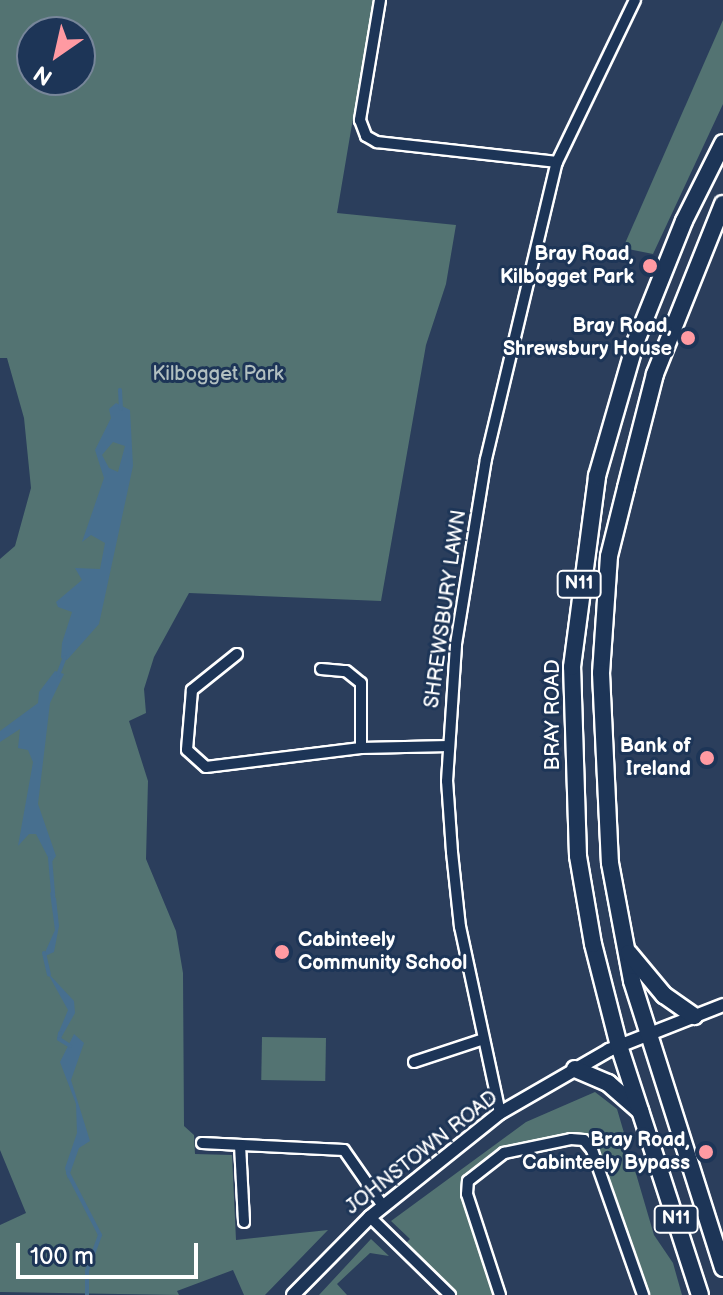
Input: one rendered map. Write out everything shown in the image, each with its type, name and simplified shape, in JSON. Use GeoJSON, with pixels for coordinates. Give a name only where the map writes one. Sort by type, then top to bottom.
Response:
{"type":"FeatureCollection","features":[{"type":"Feature","properties":{"kind":"highway","name":"BRAY ROAD"},"geometry":{"type":"LineString","coordinates":[[700,1295],[619,1046],[578,856],[571,728],[576,607],[597,476],[636,341],[684,221],[723,143]]}},
{"type":"Feature","properties":{"kind":"highway","name":"N11"},"geometry":{"type":"LineString","coordinates":[[723,204],[655,374],[609,556],[601,759],[610,863],[625,948],[723,1268]]}},
{"type":"Feature","properties":{"kind":"highway"},"geometry":{"type":"LineString","coordinates":[[625,948],[664,995],[694,1016]]}},
{"type":"Feature","properties":{"kind":"highway"},"geometry":{"type":"LineString","coordinates":[[575,1069],[608,1083],[641,1112]]}},
{"type":"Feature","properties":{"kind":"street"},"geometry":{"type":"LineString","coordinates":[[380,0],[360,120],[366,136],[377,142],[557,162]]}},
{"type":"Feature","properties":{"kind":"street","name":"SHREWSBURY LAWN"},"geometry":{"type":"LineString","coordinates":[[500,1113],[481,1040],[460,927],[449,746],[456,644],[486,459],[557,162],[635,0]]}},
{"type":"Feature","properties":{"kind":"street"},"geometry":{"type":"LineString","coordinates":[[237,654],[192,690],[187,750],[206,767],[361,748],[449,746]]}},
{"type":"Feature","properties":{"kind":"street"},"geometry":{"type":"LineString","coordinates":[[321,669],[346,671],[361,683],[361,748]]}},
{"type":"Feature","properties":{"kind":"street","name":"JOHNSTOWN ROAD"},"geometry":{"type":"LineString","coordinates":[[293,1295],[370,1217],[500,1113],[619,1046],[723,1005]]}},
{"type":"Feature","properties":{"kind":"street"},"geometry":{"type":"LineString","coordinates":[[414,1062],[481,1040]]}},
{"type":"Feature","properties":{"kind":"street"},"geometry":{"type":"LineString","coordinates":[[500,1295],[467,1194],[468,1181],[504,1153],[571,1139],[584,1140],[592,1150],[643,1295]]}},
{"type":"Feature","properties":{"kind":"street"},"geometry":{"type":"LineString","coordinates":[[202,1143],[344,1150],[383,1206]]}},
{"type":"Feature","properties":{"kind":"street"},"geometry":{"type":"LineString","coordinates":[[240,1145],[244,1222]]}},
{"type":"Feature","properties":{"kind":"street"},"geometry":{"type":"LineString","coordinates":[[370,1217],[450,1295]]}},
{"type":"Feature","properties":{"kind":"green space","name":"Kilbogget Park"},"geometry":{"type":"Polygon","coordinates":[[[0,0],[373,0],[337,213],[456,225],[446,284],[426,345],[381,601],[189,593],[154,657],[144,689],[146,713],[129,721],[148,781],[146,859],[176,931],[183,973],[184,1126],[194,1135],[195,1154],[232,1155],[236,1240],[328,1230],[265,1295],[244,1295],[233,1270],[177,1291],[179,1295],[0,1292],[0,1225],[26,1213],[0,1150],[0,559],[15,546],[31,488],[24,418],[7,358],[0,358],[0,0]]]}},
{"type":"Feature","properties":{"kind":"green space"},"geometry":{"type":"Polygon","coordinates":[[[723,20],[723,104],[653,254],[623,248],[723,20]]]}},
{"type":"Feature","properties":{"kind":"green space"},"geometry":{"type":"Polygon","coordinates":[[[262,1037],[326,1038],[325,1081],[261,1080],[262,1037]]]}},
{"type":"Feature","properties":{"kind":"green space"},"geometry":{"type":"Polygon","coordinates":[[[595,1092],[617,1109],[654,1235],[673,1263],[682,1295],[648,1295],[597,1152],[575,1132],[494,1151],[468,1171],[461,1182],[461,1198],[496,1295],[457,1295],[405,1244],[410,1239],[391,1221],[526,1122],[595,1092]]]}},
{"type":"Feature","properties":{"kind":"green space"},"geometry":{"type":"Polygon","coordinates":[[[371,1239],[389,1256],[370,1253],[337,1284],[347,1295],[319,1295],[371,1239]]]}},
{"type":"Feature","properties":{"kind":"water"},"geometry":{"type":"Polygon","coordinates":[[[116,403],[130,410],[133,466],[99,624],[67,660],[61,658],[62,643],[72,612],[58,607],[56,602],[82,580],[75,568],[100,569],[105,543],[91,535],[82,542],[104,478],[95,450],[111,418],[109,409],[116,403]],[[113,442],[102,455],[109,468],[118,472],[125,446],[113,442]]]}},
{"type":"Feature","properties":{"kind":"water"},"geometry":{"type":"Polygon","coordinates":[[[55,671],[64,674],[50,703],[38,804],[56,856],[51,863],[36,834],[29,834],[18,846],[33,762],[28,750],[18,748],[20,729],[0,742],[0,731],[38,703],[39,692],[55,671]]]}},
{"type":"Feature","properties":{"kind":"water"},"geometry":{"type":"Polygon","coordinates":[[[50,892],[56,898],[59,926],[54,952],[43,957],[55,930],[50,892]]]}},
{"type":"Feature","properties":{"kind":"water"},"geometry":{"type":"Polygon","coordinates":[[[47,972],[74,1001],[75,1013],[61,1038],[58,1034],[68,1010],[47,972]]]}},
{"type":"Feature","properties":{"kind":"water"},"geometry":{"type":"Polygon","coordinates":[[[74,1034],[84,1043],[71,1080],[90,1141],[79,1148],[68,1179],[65,1168],[77,1133],[76,1104],[60,1062],[74,1034]]]}},
{"type":"Feature","properties":{"kind":"waterway"},"geometry":{"type":"LineString","coordinates":[[120,390],[121,409]]}},
{"type":"Feature","properties":{"kind":"waterway"},"geometry":{"type":"LineString","coordinates":[[58,675],[65,657]]}},
{"type":"Feature","properties":{"kind":"waterway"},"geometry":{"type":"LineString","coordinates":[[50,858],[53,896]]}},
{"type":"Feature","properties":{"kind":"waterway"},"geometry":{"type":"LineString","coordinates":[[44,953],[49,974]]}},
{"type":"Feature","properties":{"kind":"waterway"},"geometry":{"type":"LineString","coordinates":[[60,1033],[59,1039],[70,1046]]}},
{"type":"Feature","properties":{"kind":"waterway"},"geometry":{"type":"LineString","coordinates":[[68,1173],[100,1235],[87,1271],[87,1295]]}},
{"type":"Feature","properties":{"kind":"place","name":"Bray Road, Kilbogget Park"},"geometry":{"type":"Point","coordinates":[650,266]}},
{"type":"Feature","properties":{"kind":"place","name":"Bray Road, Shrewsbury House"},"geometry":{"type":"Point","coordinates":[688,338]}},
{"type":"Feature","properties":{"kind":"place","name":"Bank of Ireland"},"geometry":{"type":"Point","coordinates":[707,758]}},
{"type":"Feature","properties":{"kind":"place","name":"Cabinteely Community School"},"geometry":{"type":"Point","coordinates":[282,952]}},
{"type":"Feature","properties":{"kind":"place","name":"Bray Road, Cabinteely Bypass"},"geometry":{"type":"Point","coordinates":[706,1152]}}]}
